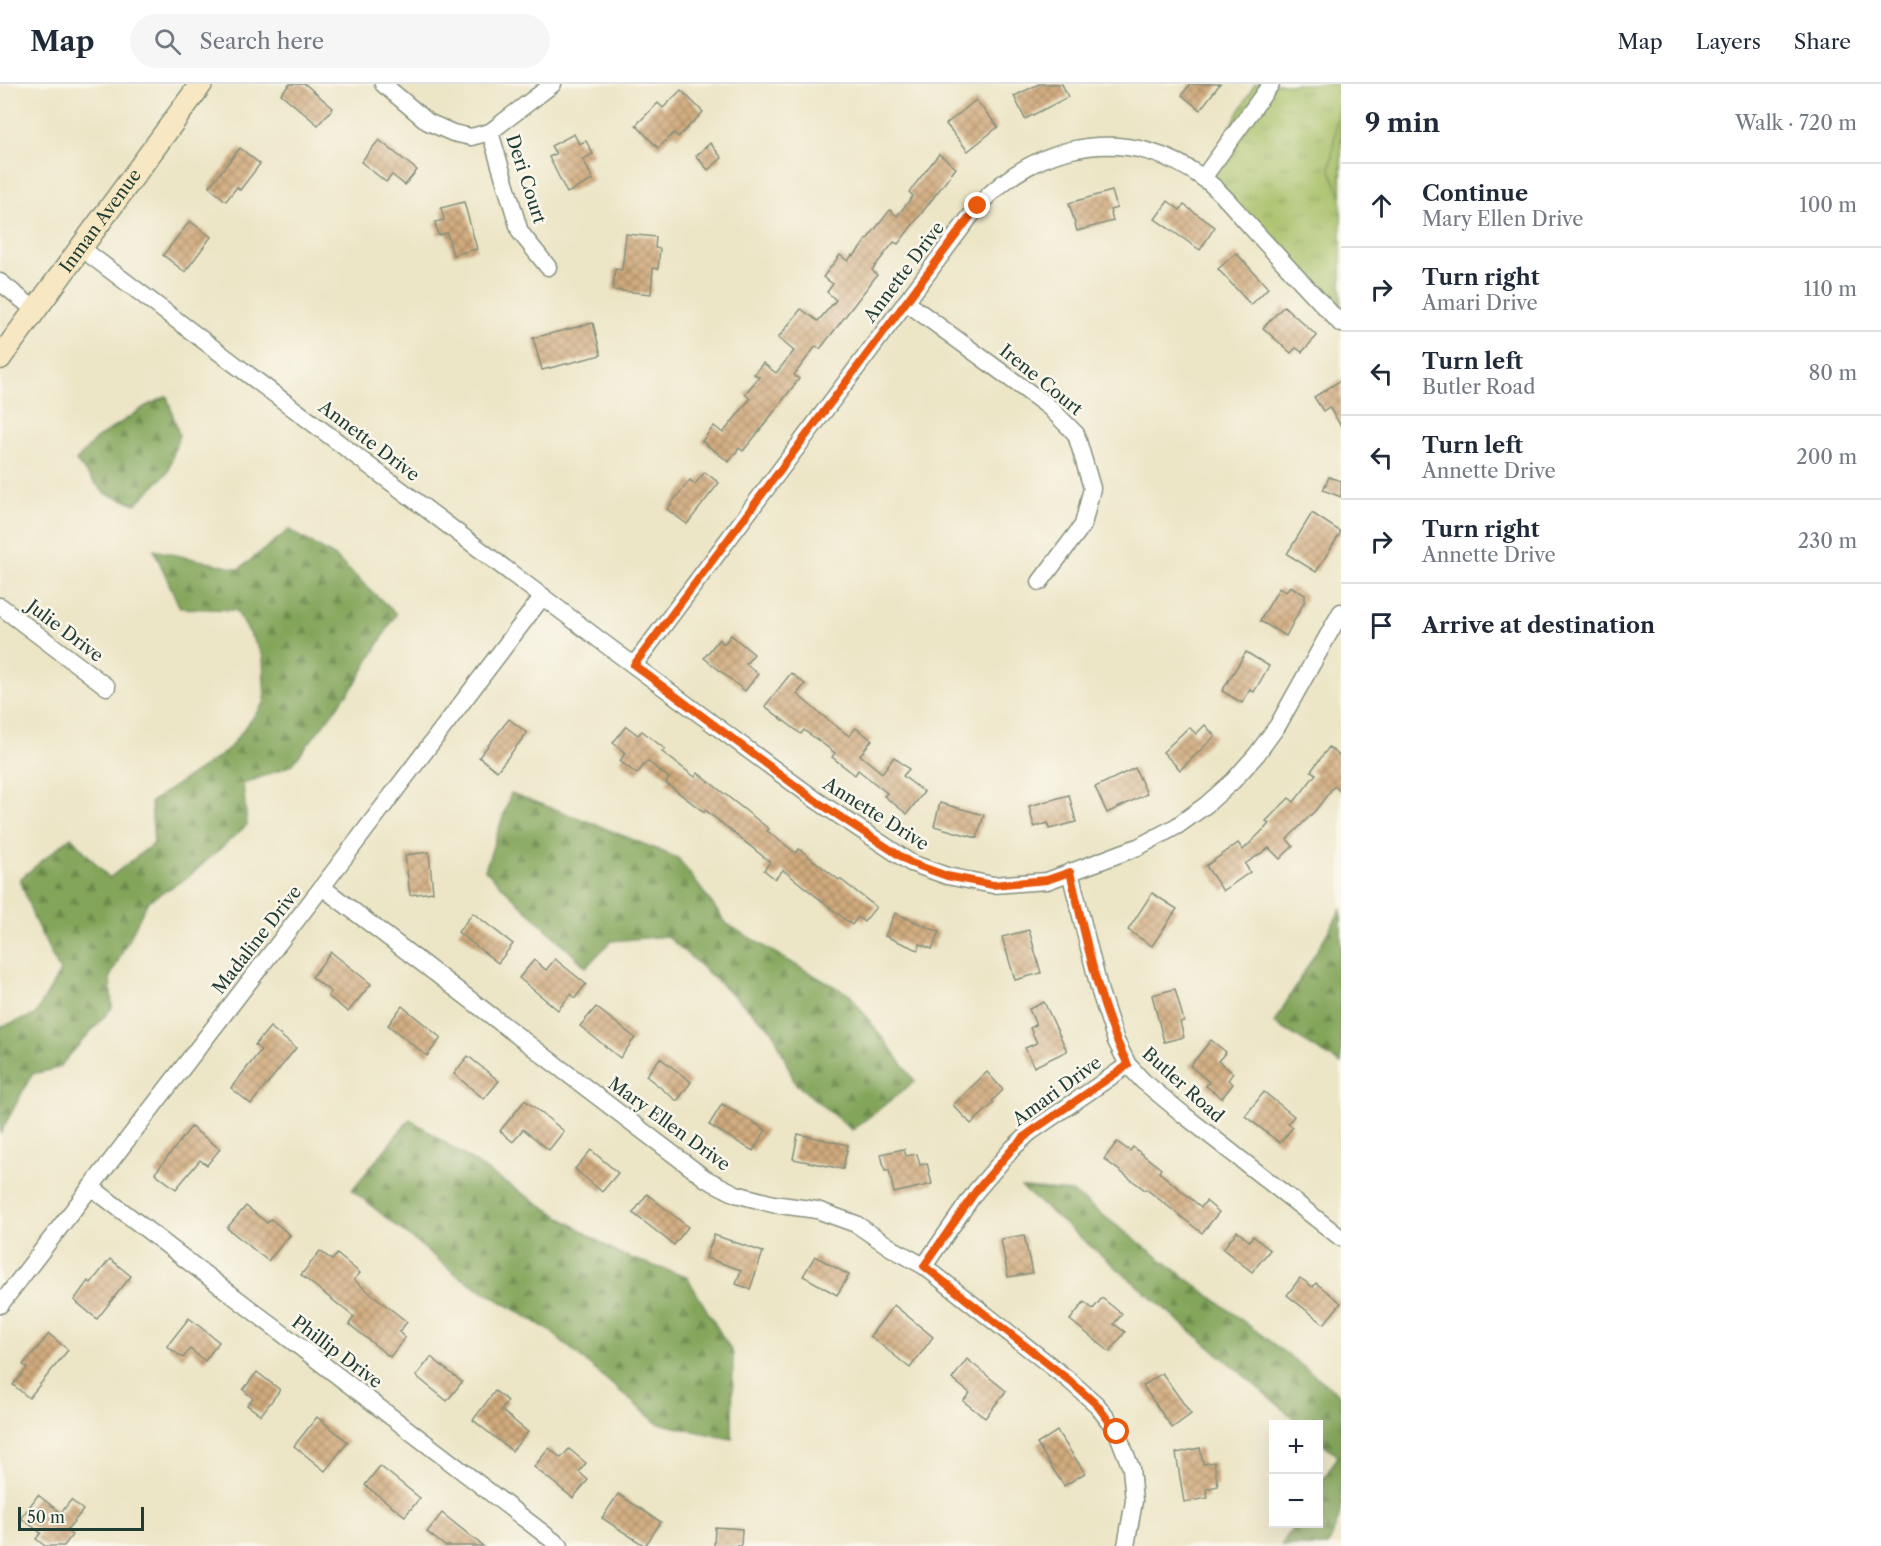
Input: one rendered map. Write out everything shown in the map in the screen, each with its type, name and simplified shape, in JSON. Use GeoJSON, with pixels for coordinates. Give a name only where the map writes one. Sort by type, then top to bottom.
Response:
{"type":"FeatureCollection","features":[{"type":"Feature","properties":{"kind":"main road","name":"Inman Avenue"},"geometry":{"type":"LineString","coordinates":[[0,358],[201,84]]}},
{"type":"Feature","properties":{"kind":"street"},"geometry":{"type":"LineString","coordinates":[[383,84],[428,122],[453,133],[471,137],[490,132],[554,84]]}},
{"type":"Feature","properties":{"kind":"street"},"geometry":{"type":"LineString","coordinates":[[1203,178],[1271,84]]}},
{"type":"Feature","properties":{"kind":"street","name":"Deri Court"},"geometry":{"type":"LineString","coordinates":[[490,132],[520,232],[548,267]]}},
{"type":"Feature","properties":{"kind":"street","name":"Annette Drive"},"geometry":{"type":"LineString","coordinates":[[634,665],[978,206],[990,193],[1017,172],[1048,156],[1099,146],[1134,148],[1167,158],[1203,178],[1341,324]]}},
{"type":"Feature","properties":{"kind":"street","name":"Annette Drive"},"geometry":{"type":"LineString","coordinates":[[81,248],[816,801],[911,863],[947,876],[993,885],[1047,880],[1138,847],[1177,826],[1233,781],[1257,754],[1278,725],[1341,612]]}},
{"type":"Feature","properties":{"kind":"street"},"geometry":{"type":"LineString","coordinates":[[0,282],[35,310]]}},
{"type":"Feature","properties":{"kind":"street","name":"Irene Court"},"geometry":{"type":"LineString","coordinates":[[906,302],[1049,407],[1076,434],[1092,488],[1083,525],[1040,582]]}},
{"type":"Feature","properties":{"kind":"street","name":"Madaline Drive"},"geometry":{"type":"LineString","coordinates":[[0,1305],[543,596]]}},
{"type":"Feature","properties":{"kind":"street","name":"Julie Drive"},"geometry":{"type":"LineString","coordinates":[[0,606],[107,687]]}},
{"type":"Feature","properties":{"kind":"street","name":"Butler Road"},"geometry":{"type":"LineString","coordinates":[[1070,872],[1100,992],[1116,1041],[1128,1065],[1143,1081],[1184,1115],[1341,1238]]}},
{"type":"Feature","properties":{"kind":"street","name":"Mary Ellen Drive"},"geometry":{"type":"LineString","coordinates":[[322,887],[706,1179],[736,1194],[774,1204],[817,1210],[856,1224],[893,1249],[924,1266],[1070,1381],[1097,1405],[1111,1423],[1117,1432],[1131,1468],[1134,1501],[1126,1546]]}},
{"type":"Feature","properties":{"kind":"street","name":"Amari Drive"},"geometry":{"type":"LineString","coordinates":[[924,1266],[976,1191],[1013,1148],[1029,1133],[1128,1065]]}},
{"type":"Feature","properties":{"kind":"street","name":"Phillip Drive"},"geometry":{"type":"LineString","coordinates":[[91,1187],[560,1546]]}},
{"type":"Feature","properties":{"kind":"green space"},"geometry":{"type":"Polygon","coordinates":[[[1255,84],[1341,84],[1341,313],[1205,172],[1255,84]]]}},
{"type":"Feature","properties":{"kind":"green space"},"geometry":{"type":"Polygon","coordinates":[[[1341,93],[1341,197],[1330,170],[1341,93]]]}},
{"type":"Feature","properties":{"kind":"green space"},"geometry":{"type":"Polygon","coordinates":[[[167,396],[179,435],[168,472],[136,504],[104,493],[76,461],[96,439],[146,406],[167,396]]]}},
{"type":"Feature","properties":{"kind":"green space"},"geometry":{"type":"Polygon","coordinates":[[[289,530],[334,556],[396,614],[357,681],[292,765],[243,784],[247,825],[187,878],[148,901],[110,977],[112,1008],[58,1068],[32,1074],[0,1134],[0,1027],[35,1015],[60,972],[34,919],[20,879],[71,837],[109,878],[154,843],[151,802],[227,751],[265,702],[263,656],[236,610],[180,608],[154,550],[239,569],[289,530]]]}},
{"type":"Feature","properties":{"kind":"green space"},"geometry":{"type":"Polygon","coordinates":[[[511,793],[678,858],[727,924],[850,995],[915,1081],[852,1130],[795,1083],[773,1031],[667,936],[611,941],[586,967],[485,870],[511,793]]]}},
{"type":"Feature","properties":{"kind":"green space"},"geometry":{"type":"Polygon","coordinates":[[[1341,910],[1341,1064],[1274,1023],[1341,910]]]}},
{"type":"Feature","properties":{"kind":"green space"},"geometry":{"type":"Polygon","coordinates":[[[410,1119],[501,1180],[619,1254],[687,1277],[733,1354],[732,1439],[657,1423],[549,1330],[458,1276],[352,1190],[410,1119]]]}},
{"type":"Feature","properties":{"kind":"green space"},"geometry":{"type":"Polygon","coordinates":[[[1022,1188],[1072,1192],[1341,1395],[1341,1512],[1328,1546],[1281,1546],[1292,1528],[1323,1528],[1323,1480],[1338,1456],[1323,1443],[1323,1420],[1296,1420],[1022,1188]]]}},
{"type":"Feature","properties":{"kind":"building"},"geometry":{"type":"Polygon","coordinates":[[[290,84],[305,84],[333,108],[318,125],[281,94],[290,84]]]}},
{"type":"Feature","properties":{"kind":"building"},"geometry":{"type":"Polygon","coordinates":[[[1039,84],[1062,84],[1068,97],[1025,119],[1014,96],[1039,84]]]}},
{"type":"Feature","properties":{"kind":"building"},"geometry":{"type":"Polygon","coordinates":[[[1190,84],[1220,84],[1200,110],[1182,95],[1190,84]]]}},
{"type":"Feature","properties":{"kind":"building"},"geometry":{"type":"Polygon","coordinates":[[[681,90],[703,112],[678,137],[674,133],[658,148],[636,125],[658,103],[663,108],[681,90]]]}},
{"type":"Feature","properties":{"kind":"building"},"geometry":{"type":"Polygon","coordinates":[[[976,100],[998,127],[968,151],[946,124],[976,100]]]}},
{"type":"Feature","properties":{"kind":"building"},"geometry":{"type":"Polygon","coordinates":[[[574,134],[579,144],[586,141],[593,154],[583,159],[593,180],[567,193],[549,157],[556,154],[551,146],[574,134]]]}},
{"type":"Feature","properties":{"kind":"building"},"geometry":{"type":"Polygon","coordinates":[[[379,140],[417,170],[405,185],[392,175],[386,182],[361,162],[379,140]]]}},
{"type":"Feature","properties":{"kind":"building"},"geometry":{"type":"Polygon","coordinates":[[[710,143],[722,158],[708,170],[696,156],[710,143]]]}},
{"type":"Feature","properties":{"kind":"building"},"geometry":{"type":"Polygon","coordinates":[[[240,148],[260,164],[240,190],[237,187],[226,201],[209,187],[240,148]]]}},
{"type":"Feature","properties":{"kind":"building"},"geometry":{"type":"Polygon","coordinates":[[[939,154],[956,168],[898,244],[894,242],[872,270],[877,275],[820,349],[816,346],[794,375],[799,379],[757,434],[743,451],[739,448],[729,462],[702,441],[714,426],[723,433],[750,399],[745,394],[759,377],[754,374],[763,363],[776,373],[794,351],[778,338],[801,309],[818,321],[836,300],[827,292],[833,284],[823,277],[840,255],[848,261],[852,255],[854,256],[890,210],[897,216],[913,196],[909,192],[939,154]]]}},
{"type":"Feature","properties":{"kind":"building"},"geometry":{"type":"Polygon","coordinates":[[[1112,191],[1117,208],[1110,210],[1113,221],[1077,231],[1069,203],[1112,191]]]}},
{"type":"Feature","properties":{"kind":"building"},"geometry":{"type":"Polygon","coordinates":[[[1168,201],[1180,210],[1184,205],[1215,227],[1200,250],[1155,219],[1168,201]]]}},
{"type":"Feature","properties":{"kind":"building"},"geometry":{"type":"Polygon","coordinates":[[[464,202],[477,249],[453,255],[447,233],[438,235],[435,222],[444,220],[441,208],[464,202]]]}},
{"type":"Feature","properties":{"kind":"building"},"geometry":{"type":"Polygon","coordinates":[[[190,221],[211,237],[185,272],[163,255],[190,221]]]}},
{"type":"Feature","properties":{"kind":"building"},"geometry":{"type":"Polygon","coordinates":[[[626,234],[656,237],[655,248],[660,249],[658,269],[653,268],[651,294],[613,290],[615,269],[622,270],[626,234]]]}},
{"type":"Feature","properties":{"kind":"building"},"geometry":{"type":"Polygon","coordinates":[[[1236,253],[1268,288],[1251,305],[1218,269],[1236,253]]]}},
{"type":"Feature","properties":{"kind":"building"},"geometry":{"type":"Polygon","coordinates":[[[1284,306],[1317,336],[1302,352],[1296,348],[1291,353],[1263,328],[1284,306]]]}},
{"type":"Feature","properties":{"kind":"building"},"geometry":{"type":"Polygon","coordinates":[[[593,323],[601,355],[542,370],[533,338],[593,323]]]}},
{"type":"Feature","properties":{"kind":"building"},"geometry":{"type":"Polygon","coordinates":[[[1341,380],[1341,426],[1329,407],[1323,411],[1314,397],[1341,380]]]}},
{"type":"Feature","properties":{"kind":"building"},"geometry":{"type":"Polygon","coordinates":[[[705,472],[719,483],[687,524],[667,509],[690,480],[695,484],[705,472]]]}},
{"type":"Feature","properties":{"kind":"building"},"geometry":{"type":"Polygon","coordinates":[[[1329,477],[1341,481],[1341,497],[1323,490],[1329,477]]]}},
{"type":"Feature","properties":{"kind":"building"},"geometry":{"type":"Polygon","coordinates":[[[1312,513],[1341,532],[1316,572],[1287,554],[1312,513]]]}},
{"type":"Feature","properties":{"kind":"building"},"geometry":{"type":"Polygon","coordinates":[[[1290,586],[1305,595],[1305,600],[1286,636],[1260,621],[1279,588],[1286,592],[1290,586]]]}},
{"type":"Feature","properties":{"kind":"building"},"geometry":{"type":"Polygon","coordinates":[[[731,635],[754,654],[746,664],[758,674],[745,691],[704,658],[719,639],[724,644],[731,635]]]}},
{"type":"Feature","properties":{"kind":"building"},"geometry":{"type":"Polygon","coordinates":[[[1246,652],[1269,666],[1254,692],[1250,690],[1242,703],[1222,691],[1246,652]]]}},
{"type":"Feature","properties":{"kind":"building"},"geometry":{"type":"Polygon","coordinates":[[[791,673],[805,684],[797,694],[818,712],[849,736],[856,728],[872,740],[860,755],[882,773],[894,757],[909,769],[903,776],[924,792],[907,814],[884,796],[887,793],[858,770],[855,775],[832,757],[835,753],[804,730],[801,734],[765,706],[791,673]]]}},
{"type":"Feature","properties":{"kind":"building"},"geometry":{"type":"Polygon","coordinates":[[[509,719],[527,733],[497,771],[479,757],[509,719]]]}},
{"type":"Feature","properties":{"kind":"building"},"geometry":{"type":"Polygon","coordinates":[[[1205,725],[1215,736],[1180,770],[1163,752],[1189,727],[1196,734],[1205,725]]]}},
{"type":"Feature","properties":{"kind":"building"},"geometry":{"type":"Polygon","coordinates":[[[626,726],[638,735],[642,731],[665,749],[662,752],[695,777],[698,773],[796,853],[799,849],[876,907],[864,922],[858,917],[852,925],[783,870],[775,879],[764,870],[770,862],[705,810],[704,812],[666,783],[669,778],[647,761],[637,774],[620,761],[625,753],[613,743],[626,726]]]}},
{"type":"Feature","properties":{"kind":"building"},"geometry":{"type":"Polygon","coordinates":[[[1329,747],[1341,757],[1341,792],[1334,786],[1315,811],[1287,839],[1293,846],[1280,859],[1269,848],[1245,864],[1250,872],[1223,891],[1206,866],[1238,843],[1243,850],[1269,824],[1266,821],[1289,798],[1294,802],[1316,774],[1311,771],[1329,747]]]}},
{"type":"Feature","properties":{"kind":"building"},"geometry":{"type":"Polygon","coordinates":[[[1135,768],[1147,794],[1107,813],[1095,787],[1135,768]]]}},
{"type":"Feature","properties":{"kind":"building"},"geometry":{"type":"Polygon","coordinates":[[[1069,795],[1076,822],[1049,829],[1048,823],[1034,827],[1029,806],[1069,795]]]}},
{"type":"Feature","properties":{"kind":"building"},"geometry":{"type":"Polygon","coordinates":[[[940,803],[984,815],[977,838],[934,826],[940,803]]]}},
{"type":"Feature","properties":{"kind":"building"},"geometry":{"type":"Polygon","coordinates":[[[429,852],[433,892],[410,895],[405,855],[429,852]]]}},
{"type":"Feature","properties":{"kind":"building"},"geometry":{"type":"Polygon","coordinates":[[[1152,893],[1177,909],[1152,946],[1128,930],[1152,893]]]}},
{"type":"Feature","properties":{"kind":"building"},"geometry":{"type":"Polygon","coordinates":[[[473,913],[513,944],[498,963],[458,932],[473,913]]]}},
{"type":"Feature","properties":{"kind":"building"},"geometry":{"type":"Polygon","coordinates":[[[895,913],[939,932],[932,949],[920,944],[918,950],[885,936],[895,913]]]}},
{"type":"Feature","properties":{"kind":"building"},"geometry":{"type":"Polygon","coordinates":[[[1029,930],[1041,973],[1015,980],[1002,937],[1029,930]]]}},
{"type":"Feature","properties":{"kind":"building"},"geometry":{"type":"Polygon","coordinates":[[[331,952],[371,984],[348,1012],[328,996],[331,992],[312,977],[331,952]]]}},
{"type":"Feature","properties":{"kind":"building"},"geometry":{"type":"Polygon","coordinates":[[[555,959],[586,984],[575,998],[571,994],[558,1010],[519,978],[534,960],[546,970],[555,959]]]}},
{"type":"Feature","properties":{"kind":"building"},"geometry":{"type":"Polygon","coordinates":[[[1175,989],[1184,1021],[1180,1022],[1184,1037],[1164,1042],[1152,995],[1175,989]]]}},
{"type":"Feature","properties":{"kind":"building"},"geometry":{"type":"Polygon","coordinates":[[[1044,1002],[1067,1051],[1034,1067],[1025,1048],[1037,1043],[1030,1028],[1036,1025],[1029,1009],[1044,1002]]]}},
{"type":"Feature","properties":{"kind":"building"},"geometry":{"type":"Polygon","coordinates":[[[402,1006],[441,1038],[427,1056],[388,1025],[402,1006]]]}},
{"type":"Feature","properties":{"kind":"building"},"geometry":{"type":"Polygon","coordinates":[[[596,1007],[635,1038],[620,1058],[580,1026],[596,1007]]]}},
{"type":"Feature","properties":{"kind":"building"},"geometry":{"type":"Polygon","coordinates":[[[270,1027],[296,1048],[251,1104],[231,1088],[261,1050],[255,1045],[270,1027]]]}},
{"type":"Feature","properties":{"kind":"building"},"geometry":{"type":"Polygon","coordinates":[[[1211,1040],[1226,1052],[1218,1061],[1233,1073],[1228,1080],[1233,1084],[1222,1098],[1206,1086],[1209,1082],[1190,1066],[1211,1040]]]}},
{"type":"Feature","properties":{"kind":"building"},"geometry":{"type":"Polygon","coordinates":[[[468,1056],[499,1081],[484,1099],[454,1074],[468,1056]]]}},
{"type":"Feature","properties":{"kind":"building"},"geometry":{"type":"Polygon","coordinates":[[[660,1058],[691,1082],[677,1101],[646,1076],[660,1058]]]}},
{"type":"Feature","properties":{"kind":"building"},"geometry":{"type":"Polygon","coordinates":[[[987,1072],[1003,1090],[992,1101],[994,1103],[971,1124],[953,1105],[987,1072]]]}},
{"type":"Feature","properties":{"kind":"building"},"geometry":{"type":"Polygon","coordinates":[[[1264,1092],[1294,1116],[1288,1123],[1293,1127],[1280,1143],[1245,1116],[1264,1092]]]}},
{"type":"Feature","properties":{"kind":"building"},"geometry":{"type":"Polygon","coordinates":[[[525,1100],[564,1131],[549,1150],[523,1129],[513,1142],[500,1131],[525,1100]]]}},
{"type":"Feature","properties":{"kind":"building"},"geometry":{"type":"Polygon","coordinates":[[[722,1104],[766,1130],[753,1151],[709,1125],[722,1104]]]}},
{"type":"Feature","properties":{"kind":"building"},"geometry":{"type":"Polygon","coordinates":[[[191,1127],[220,1149],[207,1165],[200,1160],[176,1189],[155,1173],[191,1127]]]}},
{"type":"Feature","properties":{"kind":"building"},"geometry":{"type":"Polygon","coordinates":[[[798,1134],[848,1145],[843,1169],[793,1159],[798,1134]]]}},
{"type":"Feature","properties":{"kind":"building"},"geometry":{"type":"Polygon","coordinates":[[[1117,1142],[1130,1151],[1133,1147],[1161,1169],[1159,1172],[1201,1207],[1206,1201],[1219,1212],[1202,1233],[1104,1159],[1117,1142]]]}},
{"type":"Feature","properties":{"kind":"building"},"geometry":{"type":"Polygon","coordinates":[[[904,1149],[906,1156],[917,1154],[920,1165],[927,1163],[932,1184],[894,1193],[889,1170],[885,1171],[881,1154],[904,1149]]]}},
{"type":"Feature","properties":{"kind":"building"},"geometry":{"type":"Polygon","coordinates":[[[591,1150],[618,1173],[602,1192],[575,1169],[591,1150]]]}},
{"type":"Feature","properties":{"kind":"building"},"geometry":{"type":"Polygon","coordinates":[[[647,1194],[688,1227],[674,1245],[633,1213],[647,1194]]]}},
{"type":"Feature","properties":{"kind":"building"},"geometry":{"type":"Polygon","coordinates":[[[246,1206],[267,1223],[271,1219],[290,1235],[268,1261],[227,1228],[246,1206]]]}},
{"type":"Feature","properties":{"kind":"building"},"geometry":{"type":"Polygon","coordinates":[[[1237,1231],[1249,1241],[1253,1236],[1270,1250],[1252,1272],[1223,1249],[1237,1231]]]}},
{"type":"Feature","properties":{"kind":"building"},"geometry":{"type":"Polygon","coordinates":[[[714,1235],[763,1252],[750,1289],[736,1284],[741,1270],[706,1258],[714,1235]]]}},
{"type":"Feature","properties":{"kind":"building"},"geometry":{"type":"Polygon","coordinates":[[[1024,1235],[1032,1273],[1008,1277],[1001,1239],[1024,1235]]]}},
{"type":"Feature","properties":{"kind":"building"},"geometry":{"type":"Polygon","coordinates":[[[320,1251],[332,1260],[337,1254],[360,1273],[354,1280],[407,1322],[399,1332],[405,1338],[390,1357],[349,1324],[354,1317],[301,1275],[320,1251]]]}},
{"type":"Feature","properties":{"kind":"building"},"geometry":{"type":"Polygon","coordinates":[[[815,1256],[849,1275],[837,1295],[803,1276],[815,1256]]]}},
{"type":"Feature","properties":{"kind":"building"},"geometry":{"type":"Polygon","coordinates":[[[110,1259],[131,1276],[97,1319],[74,1300],[88,1281],[91,1283],[110,1259]]]}},
{"type":"Feature","properties":{"kind":"building"},"geometry":{"type":"Polygon","coordinates":[[[1300,1278],[1313,1287],[1316,1283],[1341,1303],[1324,1324],[1287,1295],[1300,1278]]]}},
{"type":"Feature","properties":{"kind":"building"},"geometry":{"type":"Polygon","coordinates":[[[1102,1298],[1122,1314],[1114,1324],[1125,1332],[1110,1352],[1070,1320],[1084,1302],[1093,1309],[1102,1298]]]}},
{"type":"Feature","properties":{"kind":"building"},"geometry":{"type":"Polygon","coordinates":[[[894,1305],[933,1337],[910,1368],[870,1336],[894,1305]]]}},
{"type":"Feature","properties":{"kind":"building"},"geometry":{"type":"Polygon","coordinates":[[[189,1318],[219,1342],[205,1361],[190,1349],[183,1358],[167,1346],[189,1318]]]}},
{"type":"Feature","properties":{"kind":"building"},"geometry":{"type":"Polygon","coordinates":[[[49,1334],[68,1350],[29,1398],[13,1385],[27,1368],[23,1365],[49,1334]]]}},
{"type":"Feature","properties":{"kind":"building"},"geometry":{"type":"Polygon","coordinates":[[[431,1357],[462,1382],[447,1401],[416,1376],[431,1357]]]}},
{"type":"Feature","properties":{"kind":"building"},"geometry":{"type":"Polygon","coordinates":[[[967,1359],[1006,1391],[985,1418],[963,1401],[970,1393],[952,1379],[967,1359]]]}},
{"type":"Feature","properties":{"kind":"building"},"geometry":{"type":"Polygon","coordinates":[[[257,1372],[280,1390],[261,1415],[247,1405],[253,1398],[243,1390],[257,1372]]]}},
{"type":"Feature","properties":{"kind":"building"},"geometry":{"type":"Polygon","coordinates":[[[1162,1373],[1191,1414],[1172,1428],[1143,1386],[1162,1373]]]}},
{"type":"Feature","properties":{"kind":"building"},"geometry":{"type":"Polygon","coordinates":[[[495,1391],[508,1401],[501,1410],[528,1432],[512,1451],[473,1420],[495,1391]]]}},
{"type":"Feature","properties":{"kind":"building"},"geometry":{"type":"Polygon","coordinates":[[[317,1417],[348,1442],[325,1471],[294,1446],[317,1417]]]}},
{"type":"Feature","properties":{"kind":"building"},"geometry":{"type":"Polygon","coordinates":[[[1057,1431],[1085,1473],[1064,1486],[1037,1444],[1057,1431]]]}},
{"type":"Feature","properties":{"kind":"building"},"geometry":{"type":"Polygon","coordinates":[[[549,1448],[561,1458],[569,1449],[586,1463],[579,1472],[588,1480],[573,1498],[534,1467],[549,1448]]]}},
{"type":"Feature","properties":{"kind":"building"},"geometry":{"type":"Polygon","coordinates":[[[1200,1448],[1203,1464],[1214,1462],[1218,1486],[1206,1489],[1208,1498],[1184,1502],[1176,1453],[1200,1448]]]}},
{"type":"Feature","properties":{"kind":"building"},"geometry":{"type":"Polygon","coordinates":[[[380,1466],[420,1498],[405,1516],[365,1485],[380,1466]]]}},
{"type":"Feature","properties":{"kind":"building"},"geometry":{"type":"Polygon","coordinates":[[[618,1494],[661,1522],[645,1546],[602,1518],[618,1494]]]}},
{"type":"Feature","properties":{"kind":"building"},"geometry":{"type":"Polygon","coordinates":[[[38,1495],[61,1513],[71,1500],[83,1510],[66,1531],[72,1535],[64,1546],[45,1546],[36,1539],[41,1533],[21,1518],[38,1495]]]}},
{"type":"Feature","properties":{"kind":"building"},"geometry":{"type":"Polygon","coordinates":[[[442,1513],[483,1546],[445,1546],[427,1532],[442,1513]]]}},
{"type":"Feature","properties":{"kind":"building"},"geometry":{"type":"Polygon","coordinates":[[[715,1527],[742,1529],[741,1546],[714,1546],[715,1527]]]}},
{"type":"Feature","properties":{"kind":"route"},"geometry":{"type":"LineString","coordinates":[[978,206],[634,665],[816,801],[911,863],[947,876],[993,885],[1047,880],[1070,872],[1100,992],[1116,1041],[1128,1065],[1029,1133],[1013,1148],[976,1191],[924,1266],[1070,1381],[1097,1405],[1117,1432]]}}]}
